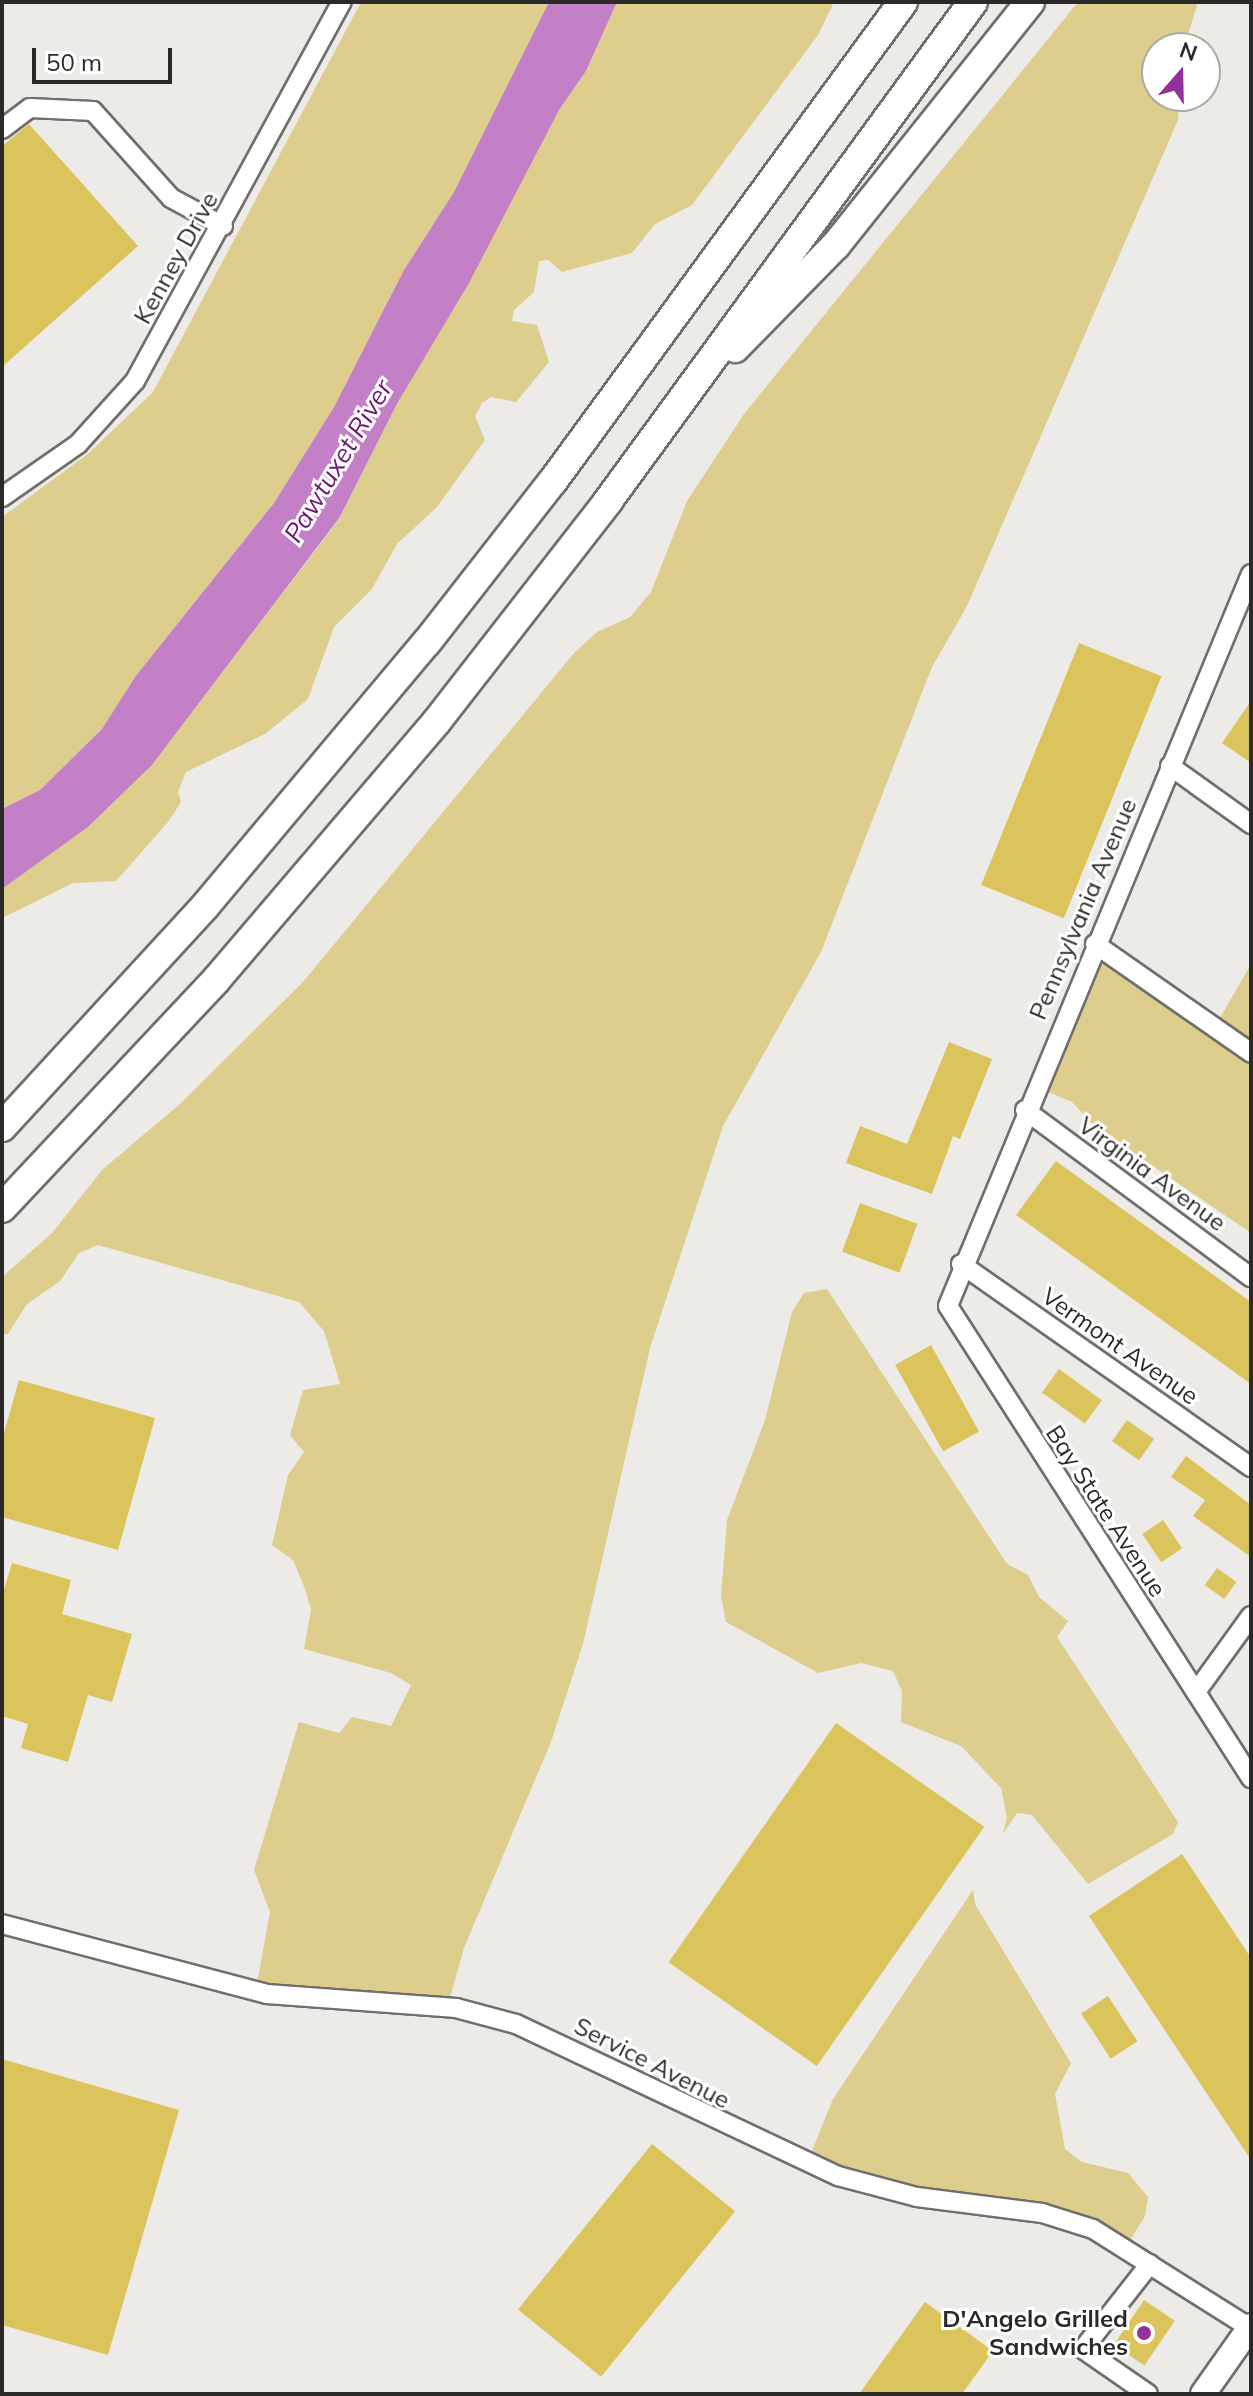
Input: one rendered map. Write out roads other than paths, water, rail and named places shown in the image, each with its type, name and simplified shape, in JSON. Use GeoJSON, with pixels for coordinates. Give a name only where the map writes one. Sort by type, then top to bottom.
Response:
{"type":"FeatureCollection","features":[{"type":"Feature","properties":{"kind":"highway"},"geometry":{"type":"LineString","coordinates":[[2,1208],[207,990],[386,783],[559,566],[973,2]]}},
{"type":"Feature","properties":{"kind":"highway"},"geometry":{"type":"LineString","coordinates":[[688,392],[836,245],[1030,2]]}},
{"type":"Feature","properties":{"kind":"highway"},"geometry":{"type":"LineString","coordinates":[[2,1127],[197,916],[392,687],[545,492],[900,6]]}},
{"type":"Feature","properties":{"kind":"main road"},"geometry":{"type":"LineString","coordinates":[[1203,2394],[1250,2327]]}},
{"type":"Feature","properties":{"kind":"street","name":"Kenney Drive"},"geometry":{"type":"LineString","coordinates":[[2,497],[78,444],[135,381],[223,226],[342,2]]}},
{"type":"Feature","properties":{"kind":"street"},"geometry":{"type":"LineString","coordinates":[[2,129],[30,108],[93,111],[171,198],[223,226]]}},
{"type":"Feature","properties":{"kind":"street","name":"Pennsylvania Avenue"},"geometry":{"type":"LineString","coordinates":[[961,1264],[1251,574]]}},
{"type":"Feature","properties":{"kind":"street"},"geometry":{"type":"LineString","coordinates":[[1170,766],[1251,824]]}},
{"type":"Feature","properties":{"kind":"street"},"geometry":{"type":"LineString","coordinates":[[1095,944],[1251,1053]]}},
{"type":"Feature","properties":{"kind":"street","name":"Virginia Avenue"},"geometry":{"type":"LineString","coordinates":[[1025,1110],[1251,1277]]}},
{"type":"Feature","properties":{"kind":"street","name":"Vermont Avenue"},"geometry":{"type":"LineString","coordinates":[[961,1264],[1251,1467]]}},
{"type":"Feature","properties":{"kind":"street","name":"Bay State Avenue"},"geometry":{"type":"LineString","coordinates":[[961,1264],[948,1300],[954,1320],[1251,1778]]}},
{"type":"Feature","properties":{"kind":"street"},"geometry":{"type":"LineString","coordinates":[[1196,1692],[1251,1616]]}},
{"type":"Feature","properties":{"kind":"street","name":"Service Avenue"},"geometry":{"type":"LineString","coordinates":[[2,1924],[267,1994],[456,2008],[516,2024],[626,2073],[735,2132],[838,2176],[917,2197],[1068,2219],[1150,2264],[1250,2327]]}},
{"type":"Feature","properties":{"kind":"street"},"geometry":{"type":"LineString","coordinates":[[1148,2394],[1083,2349],[1150,2264]]}},
{"type":"Feature","properties":{"kind":"water","name":"Pawtuxet River"},"geometry":{"type":"Polygon","coordinates":[[[549,2],[617,2],[586,71],[559,110],[469,283],[398,402],[340,517],[152,765],[88,827],[2,889],[2,809],[40,790],[102,729],[135,677],[274,503],[334,407],[404,270],[454,192],[549,2]]]}},
{"type":"Feature","properties":{"kind":"place","name":"D'Angelo Grilled Sandwiches"},"geometry":{"type":"Point","coordinates":[1144,2333]}}]}
